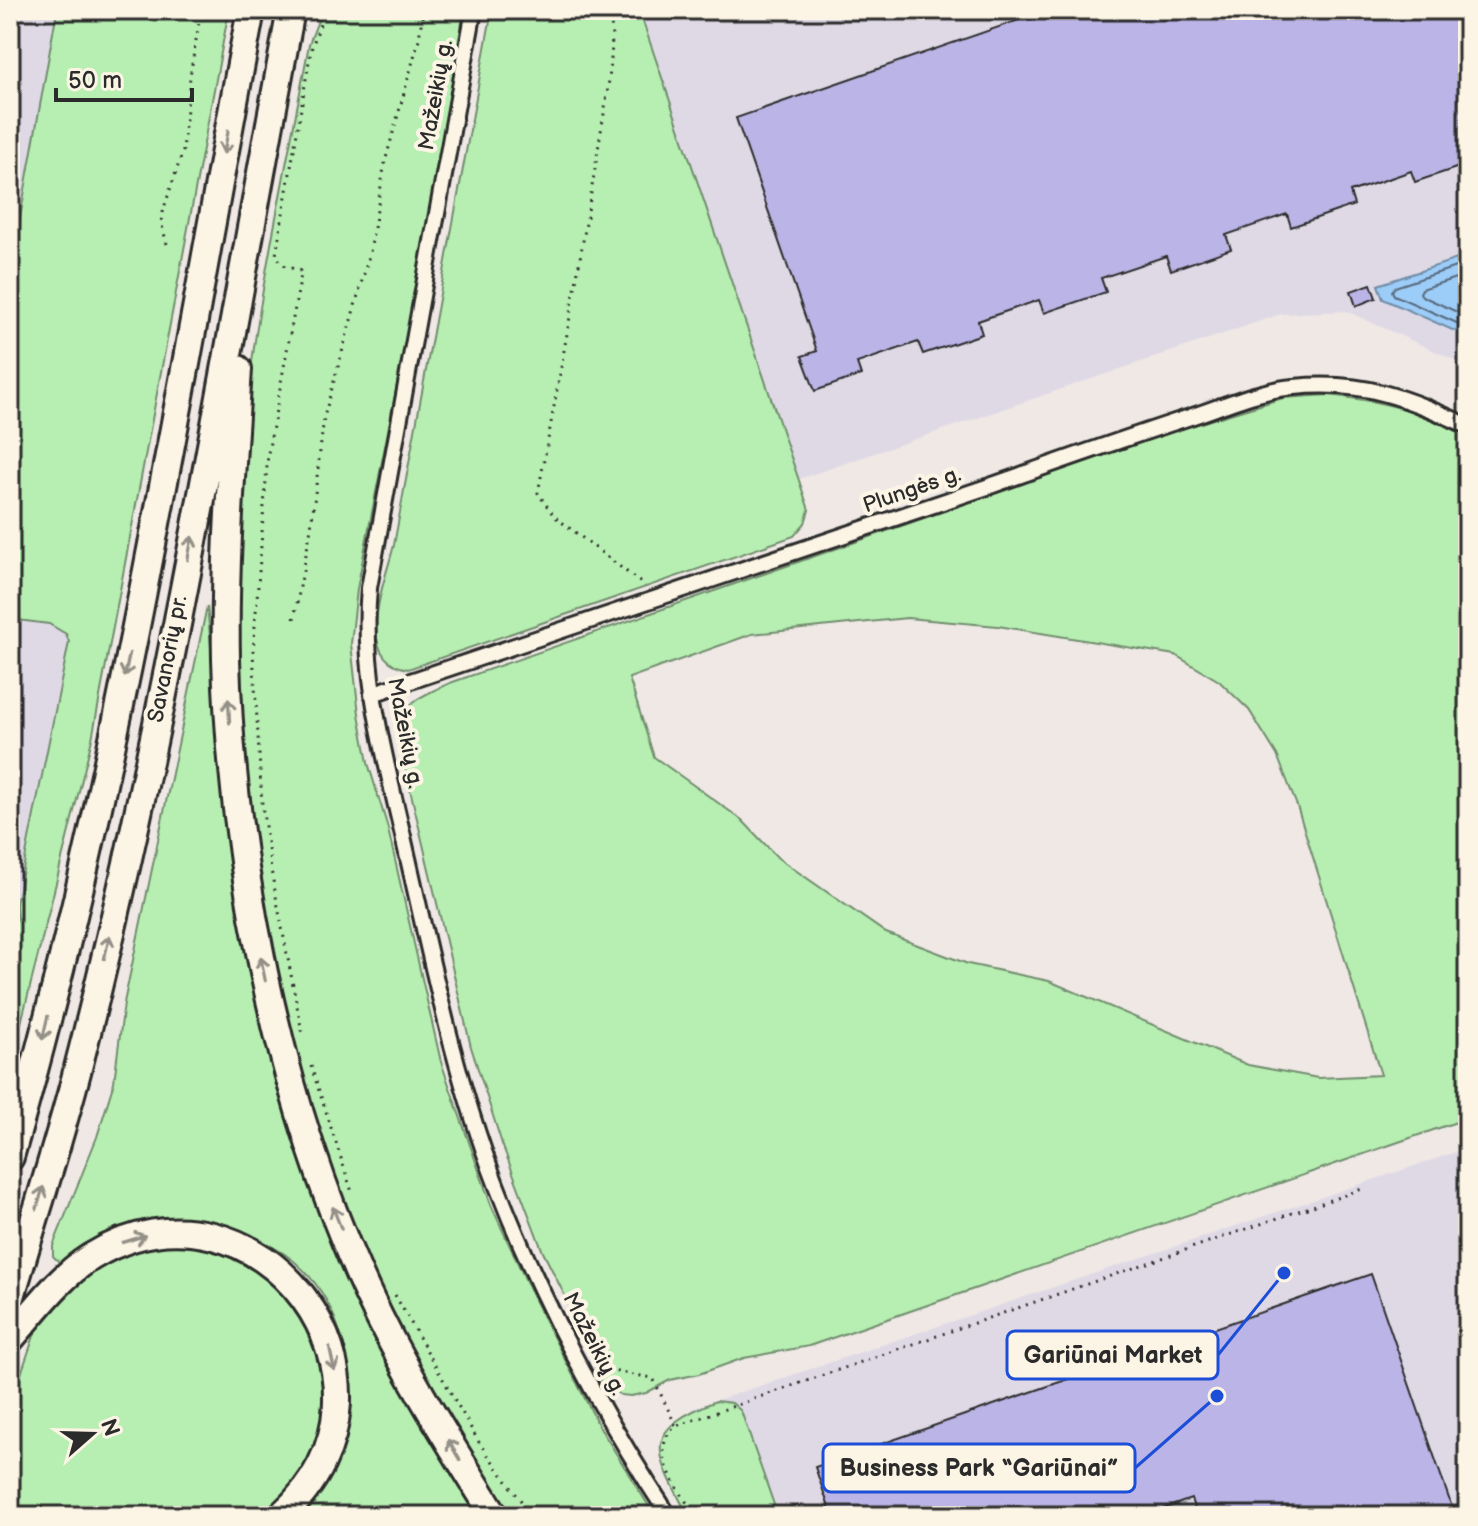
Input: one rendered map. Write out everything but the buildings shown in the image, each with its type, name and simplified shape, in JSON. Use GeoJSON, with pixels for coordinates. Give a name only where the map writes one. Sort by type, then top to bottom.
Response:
{"type":"FeatureCollection","features":[{"type":"Feature","properties":{"kind":"highway","name":"Savanorių pr."},"geometry":{"type":"LineString","coordinates":[[10,1157],[38,1061],[110,748],[143,589],[251,10]]}},
{"type":"Feature","properties":{"kind":"highway","name":"Savanorių pr."},"geometry":{"type":"LineString","coordinates":[[10,1300],[79,1067],[124,877],[165,680],[291,10]]}},
{"type":"Feature","properties":{"kind":"highway"},"geometry":{"type":"LineString","coordinates":[[245,257],[231,473],[226,657],[244,861],[264,971],[307,1131],[360,1275],[426,1402],[495,1516]]}},
{"type":"Feature","properties":{"kind":"highway"},"geometry":{"type":"LineString","coordinates":[[10,1100],[38,1061]]}},
{"type":"Feature","properties":{"kind":"highway"},"geometry":{"type":"LineString","coordinates":[[10,1339],[74,1270],[92,1257],[131,1240],[169,1232],[189,1233],[237,1245],[258,1255],[294,1284],[307,1301],[328,1340],[336,1380],[330,1444],[311,1482],[281,1516]]}},
{"type":"Feature","properties":{"kind":"street","name":"Mažeikių g."},"geometry":{"type":"LineString","coordinates":[[474,10],[369,588],[366,620],[372,694],[426,939],[475,1123],[525,1257],[617,1434],[669,1516]]}},
{"type":"Feature","properties":{"kind":"street","name":"Plungės g."},"geometry":{"type":"LineString","coordinates":[[372,694],[661,599],[1168,424],[1290,387],[1327,385],[1364,388],[1405,398],[1468,426]]}},
{"type":"Feature","properties":{"kind":"path"},"geometry":{"type":"LineString","coordinates":[[167,244],[161,222],[183,151],[190,76],[201,10]]}},
{"type":"Feature","properties":{"kind":"path"},"geometry":{"type":"LineString","coordinates":[[303,1034],[274,885],[262,804],[253,652],[268,453],[301,275],[296,268],[283,265],[276,255],[311,50],[325,10]]}},
{"type":"Feature","properties":{"kind":"path"},"geometry":{"type":"LineString","coordinates":[[294,619],[311,528],[324,417],[370,252],[385,162],[419,39],[423,10]]}},
{"type":"Feature","properties":{"kind":"path"},"geometry":{"type":"LineString","coordinates":[[609,10],[610,48],[603,116],[576,290],[538,493],[554,516],[661,599]]}},
{"type":"Feature","properties":{"kind":"path"},"geometry":{"type":"LineString","coordinates":[[310,1063],[352,1195]]}},
{"type":"Feature","properties":{"kind":"path"},"geometry":{"type":"LineString","coordinates":[[695,1516],[668,1468],[663,1451],[665,1438],[676,1426],[1365,1188]]}},
{"type":"Feature","properties":{"kind":"path"},"geometry":{"type":"LineString","coordinates":[[395,1296],[480,1444],[532,1516]]}},
{"type":"Feature","properties":{"kind":"path"},"geometry":{"type":"LineString","coordinates":[[580,1367],[653,1378],[676,1426]]}},
{"type":"Feature","properties":{"kind":"shaded area"},"geometry":{"type":"Polygon","coordinates":[[[10,10],[57,10],[10,274],[10,10]]]}},
{"type":"Feature","properties":{"kind":"shaded area"},"geometry":{"type":"Polygon","coordinates":[[[639,10],[1468,10],[1468,366],[1346,311],[1281,314],[799,479],[639,10]]]}},
{"type":"Feature","properties":{"kind":"shaded area"},"geometry":{"type":"Polygon","coordinates":[[[10,619],[49,624],[66,634],[69,642],[16,904],[17,919],[10,936],[10,619]]]}},
{"type":"Feature","properties":{"kind":"shaded area"},"geometry":{"type":"Polygon","coordinates":[[[1468,1148],[1468,1516],[708,1516],[691,1487],[694,1408],[1468,1148]]]}},
{"type":"Feature","properties":{"kind":"green space"},"geometry":{"type":"Polygon","coordinates":[[[57,10],[229,10],[92,739],[20,1027],[10,1054],[10,936],[17,919],[16,904],[69,642],[66,634],[49,624],[10,619],[10,274],[57,10]]]}},
{"type":"Feature","properties":{"kind":"green space"},"geometry":{"type":"Polygon","coordinates":[[[322,10],[464,10],[427,232],[357,589],[351,644],[359,714],[368,763],[387,825],[441,1062],[491,1205],[537,1305],[599,1426],[655,1516],[506,1516],[399,1333],[354,1237],[316,1139],[291,1055],[271,968],[245,789],[236,608],[238,518],[249,382],[264,285],[309,44],[322,10]]]}},
{"type":"Feature","properties":{"kind":"green space"},"geometry":{"type":"Polygon","coordinates":[[[492,10],[639,10],[809,510],[805,523],[794,536],[408,669],[391,663],[381,651],[377,618],[394,545],[492,10]]]}},
{"type":"Feature","properties":{"kind":"green space"},"geometry":{"type":"Polygon","coordinates":[[[1328,395],[1364,400],[1417,413],[1468,433],[1468,1118],[809,1346],[744,1358],[699,1374],[670,1380],[646,1393],[631,1396],[621,1395],[604,1385],[596,1373],[594,1354],[543,1252],[502,1144],[471,1047],[396,730],[405,712],[417,700],[450,683],[1180,429],[1283,398],[1328,395]],[[907,618],[752,634],[629,678],[654,757],[742,820],[778,858],[886,933],[968,964],[1049,981],[1248,1065],[1318,1078],[1381,1075],[1297,806],[1277,755],[1249,710],[1219,681],[1175,655],[998,626],[907,618]]]}},
{"type":"Feature","properties":{"kind":"green space"},"geometry":{"type":"Polygon","coordinates":[[[207,606],[232,861],[254,989],[283,1093],[381,1347],[477,1516],[293,1516],[335,1464],[347,1410],[348,1370],[331,1310],[309,1276],[281,1252],[226,1229],[168,1220],[139,1223],[116,1231],[94,1241],[65,1263],[60,1263],[53,1256],[53,1246],[97,1137],[114,1082],[124,1003],[207,606]]]}},
{"type":"Feature","properties":{"kind":"green space"},"geometry":{"type":"Polygon","coordinates":[[[156,1240],[194,1242],[267,1270],[316,1336],[326,1416],[314,1455],[293,1491],[266,1516],[10,1516],[10,1406],[35,1333],[55,1298],[82,1273],[156,1240]]]}},
{"type":"Feature","properties":{"kind":"green space"},"geometry":{"type":"Polygon","coordinates":[[[716,1401],[732,1403],[741,1411],[778,1516],[688,1516],[668,1476],[661,1446],[664,1434],[674,1423],[716,1401]]]}},
{"type":"Feature","properties":{"kind":"water"},"geometry":{"type":"Polygon","coordinates":[[[1466,256],[1468,337],[1383,299],[1378,285],[1466,256]]]}},
{"type":"Feature","properties":{"kind":"place","name":"Gariūnai Market"},"geometry":{"type":"Point","coordinates":[1284,1273]}},
{"type":"Feature","properties":{"kind":"place","name":"Business Park “Gariūnai”"},"geometry":{"type":"Point","coordinates":[1217,1396]}}]}
